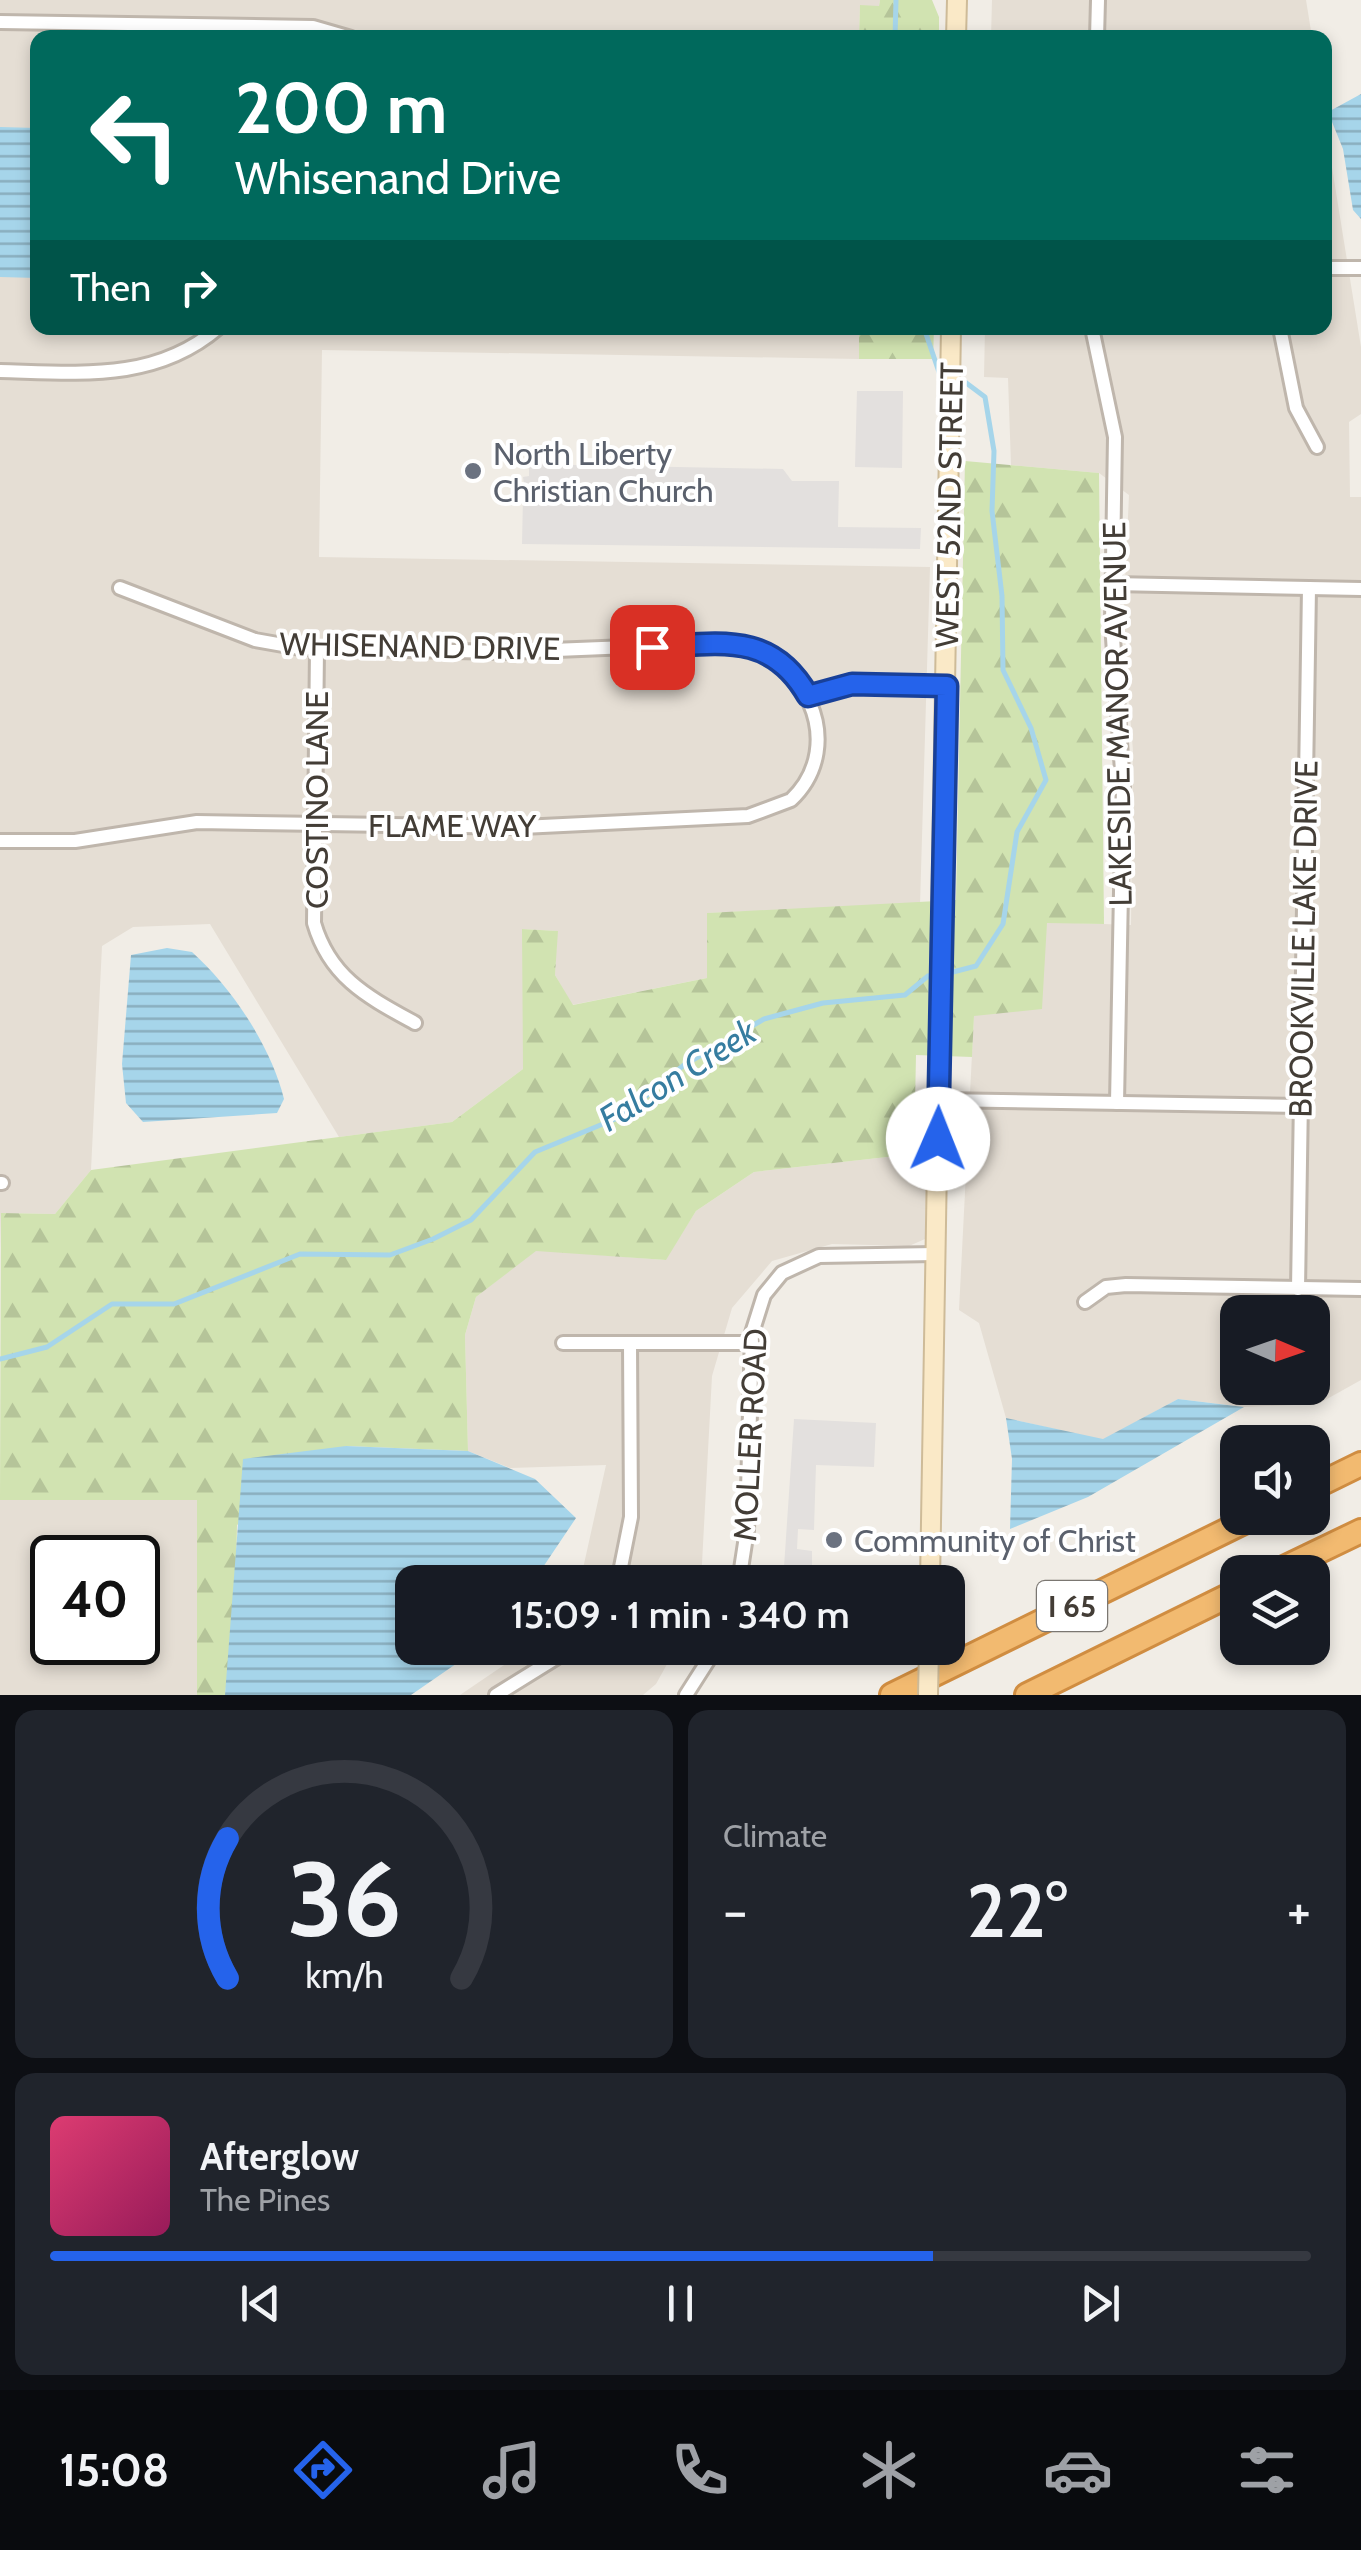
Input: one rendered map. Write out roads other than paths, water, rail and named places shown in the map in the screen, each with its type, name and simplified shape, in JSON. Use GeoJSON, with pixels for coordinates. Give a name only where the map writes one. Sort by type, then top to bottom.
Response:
{"type":"FeatureCollection","features":[{"type":"Feature","properties":{"kind":"highway"},"geometry":{"type":"LineString","coordinates":[[1330,1479],[1361,1464]]}},
{"type":"Feature","properties":{"kind":"highway"},"geometry":{"type":"LineString","coordinates":[[1310,1555],[1361,1530]]}},
{"type":"Feature","properties":{"kind":"highway","name":"I 65"},"geometry":{"type":"LineString","coordinates":[[892,1695],[1220,1534]]}},
{"type":"Feature","properties":{"kind":"highway","name":"I 65"},"geometry":{"type":"LineString","coordinates":[[1027,1695],[1220,1600]]}},
{"type":"Feature","properties":{"kind":"street"},"geometry":{"type":"LineString","coordinates":[[956,0],[956,30]]}},
{"type":"Feature","properties":{"kind":"street"},"geometry":{"type":"LineString","coordinates":[[1098,0],[1098,30]]}},
{"type":"Feature","properties":{"kind":"street"},"geometry":{"type":"LineString","coordinates":[[0,22],[223,30]]}},
{"type":"Feature","properties":{"kind":"street"},"geometry":{"type":"LineString","coordinates":[[301,30],[329,30]]}},
{"type":"Feature","properties":{"kind":"street"},"geometry":{"type":"LineString","coordinates":[[1332,268],[1361,268]]}},
{"type":"Feature","properties":{"kind":"street"},"geometry":{"type":"LineString","coordinates":[[0,371],[124,371],[178,354],[207,335]]}},
{"type":"Feature","properties":{"kind":"street","name":"WEST 52ND STREET"},"geometry":{"type":"LineString","coordinates":[[930,1565],[951,335]]}},
{"type":"Feature","properties":{"kind":"street","name":"LAKESIDE MANOR AVENUE"},"geometry":{"type":"LineString","coordinates":[[1093,335],[1115,437],[1113,584],[1123,786],[1118,1103]]}},
{"type":"Feature","properties":{"kind":"street"},"geometry":{"type":"LineString","coordinates":[[1281,335],[1296,408],[1318,447]]}},
{"type":"Feature","properties":{"kind":"street"},"geometry":{"type":"LineString","coordinates":[[1113,584],[1361,589]]}},
{"type":"Feature","properties":{"kind":"street","name":"WHISENAND DRIVE"},"geometry":{"type":"LineString","coordinates":[[120,588],[255,640],[317,649],[539,652],[738,644],[760,649],[784,664],[808,696]]}},
{"type":"Feature","properties":{"kind":"street","name":"BROOKVILLE LAKE DRIVE"},"geometry":{"type":"LineString","coordinates":[[1298,1289],[1309,588]]}},
{"type":"Feature","properties":{"kind":"street","name":"COSTINO LANE"},"geometry":{"type":"LineString","coordinates":[[317,649],[313,908],[327,957],[354,988],[415,1024]]}},
{"type":"Feature","properties":{"kind":"street"},"geometry":{"type":"LineString","coordinates":[[808,696],[852,684],[947,686]]}},
{"type":"Feature","properties":{"kind":"street","name":"FLAME WAY"},"geometry":{"type":"LineString","coordinates":[[0,841],[76,840],[196,822],[522,827],[764,813],[795,796],[809,771],[815,725],[808,696]]}},
{"type":"Feature","properties":{"kind":"street"},"geometry":{"type":"LineString","coordinates":[[939,1100],[1300,1106]]}},
{"type":"Feature","properties":{"kind":"street","name":"MOLLER ROAD"},"geometry":{"type":"LineString","coordinates":[[742,1565],[747,1530],[752,1342],[764,1294],[800,1262],[832,1254],[935,1254]]}},
{"type":"Feature","properties":{"kind":"street"},"geometry":{"type":"LineString","coordinates":[[1085,1302],[1106,1287],[1126,1285],[1361,1289]]}},
{"type":"Feature","properties":{"kind":"street"},"geometry":{"type":"LineString","coordinates":[[563,1343],[752,1342]]}},
{"type":"Feature","properties":{"kind":"street"},"geometry":{"type":"LineString","coordinates":[[622,1565],[630,1532],[630,1343]]}},
{"type":"Feature","properties":{"kind":"street"},"geometry":{"type":"LineString","coordinates":[[496,1695],[545,1665]]}},
{"type":"Feature","properties":{"kind":"street"},"geometry":{"type":"LineString","coordinates":[[686,1695],[705,1665]]}},
{"type":"Feature","properties":{"kind":"street"},"geometry":{"type":"LineString","coordinates":[[928,1695],[929,1665]]}},
{"type":"Feature","properties":{"kind":"water"},"geometry":{"type":"Polygon","coordinates":[[[1361,94],[1361,219],[1353,210],[1332,110],[1361,94]]]}},
{"type":"Feature","properties":{"kind":"water"},"geometry":{"type":"Polygon","coordinates":[[[0,127],[30,128],[30,278],[0,277],[0,127]]]}},
{"type":"Feature","properties":{"kind":"water"},"geometry":{"type":"Polygon","coordinates":[[[167,948],[192,952],[248,1019],[278,1079],[284,1099],[277,1113],[143,1122],[126,1103],[122,1064],[131,955],[167,948]]]}},
{"type":"Feature","properties":{"kind":"water"},"geometry":{"type":"Polygon","coordinates":[[[1178,1399],[1244,1407],[1088,1497],[1010,1529],[1012,1459],[1006,1418],[1103,1439],[1178,1399]]]}},
{"type":"Feature","properties":{"kind":"water"},"geometry":{"type":"Polygon","coordinates":[[[346,1446],[468,1451],[535,1479],[576,1518],[544,1565],[395,1565],[395,1665],[454,1665],[411,1695],[225,1695],[243,1459],[346,1446]]]}},
{"type":"Feature","properties":{"kind":"waterway","name":"Falcon Creek"},"geometry":{"type":"LineString","coordinates":[[895,30],[896,0]]}},
{"type":"Feature","properties":{"kind":"waterway","name":"Falcon Creek"},"geometry":{"type":"LineString","coordinates":[[926,335],[940,375]]}},
{"type":"Feature","properties":{"kind":"waterway","name":"Falcon Creek"},"geometry":{"type":"LineString","coordinates":[[953,972],[976,966],[1003,924],[1017,832],[1046,780],[1031,728],[1003,670],[1002,596],[992,511],[994,451],[985,397],[965,382]]}},
{"type":"Feature","properties":{"kind":"waterway","name":"Falcon Creek"},"geometry":{"type":"LineString","coordinates":[[0,1359],[47,1347],[112,1304],[174,1304],[300,1254],[390,1255],[433,1239],[471,1220],[535,1152],[620,1117],[684,1065],[764,1019],[823,1003],[905,995],[928,976]]}},
{"type":"Feature","properties":{"kind":"place","name":"North Liberty Christian Church"},"geometry":{"type":"Point","coordinates":[473,471]}},
{"type":"Feature","properties":{"kind":"place","name":"Community of Christ"},"geometry":{"type":"Point","coordinates":[834,1540]}}]}
